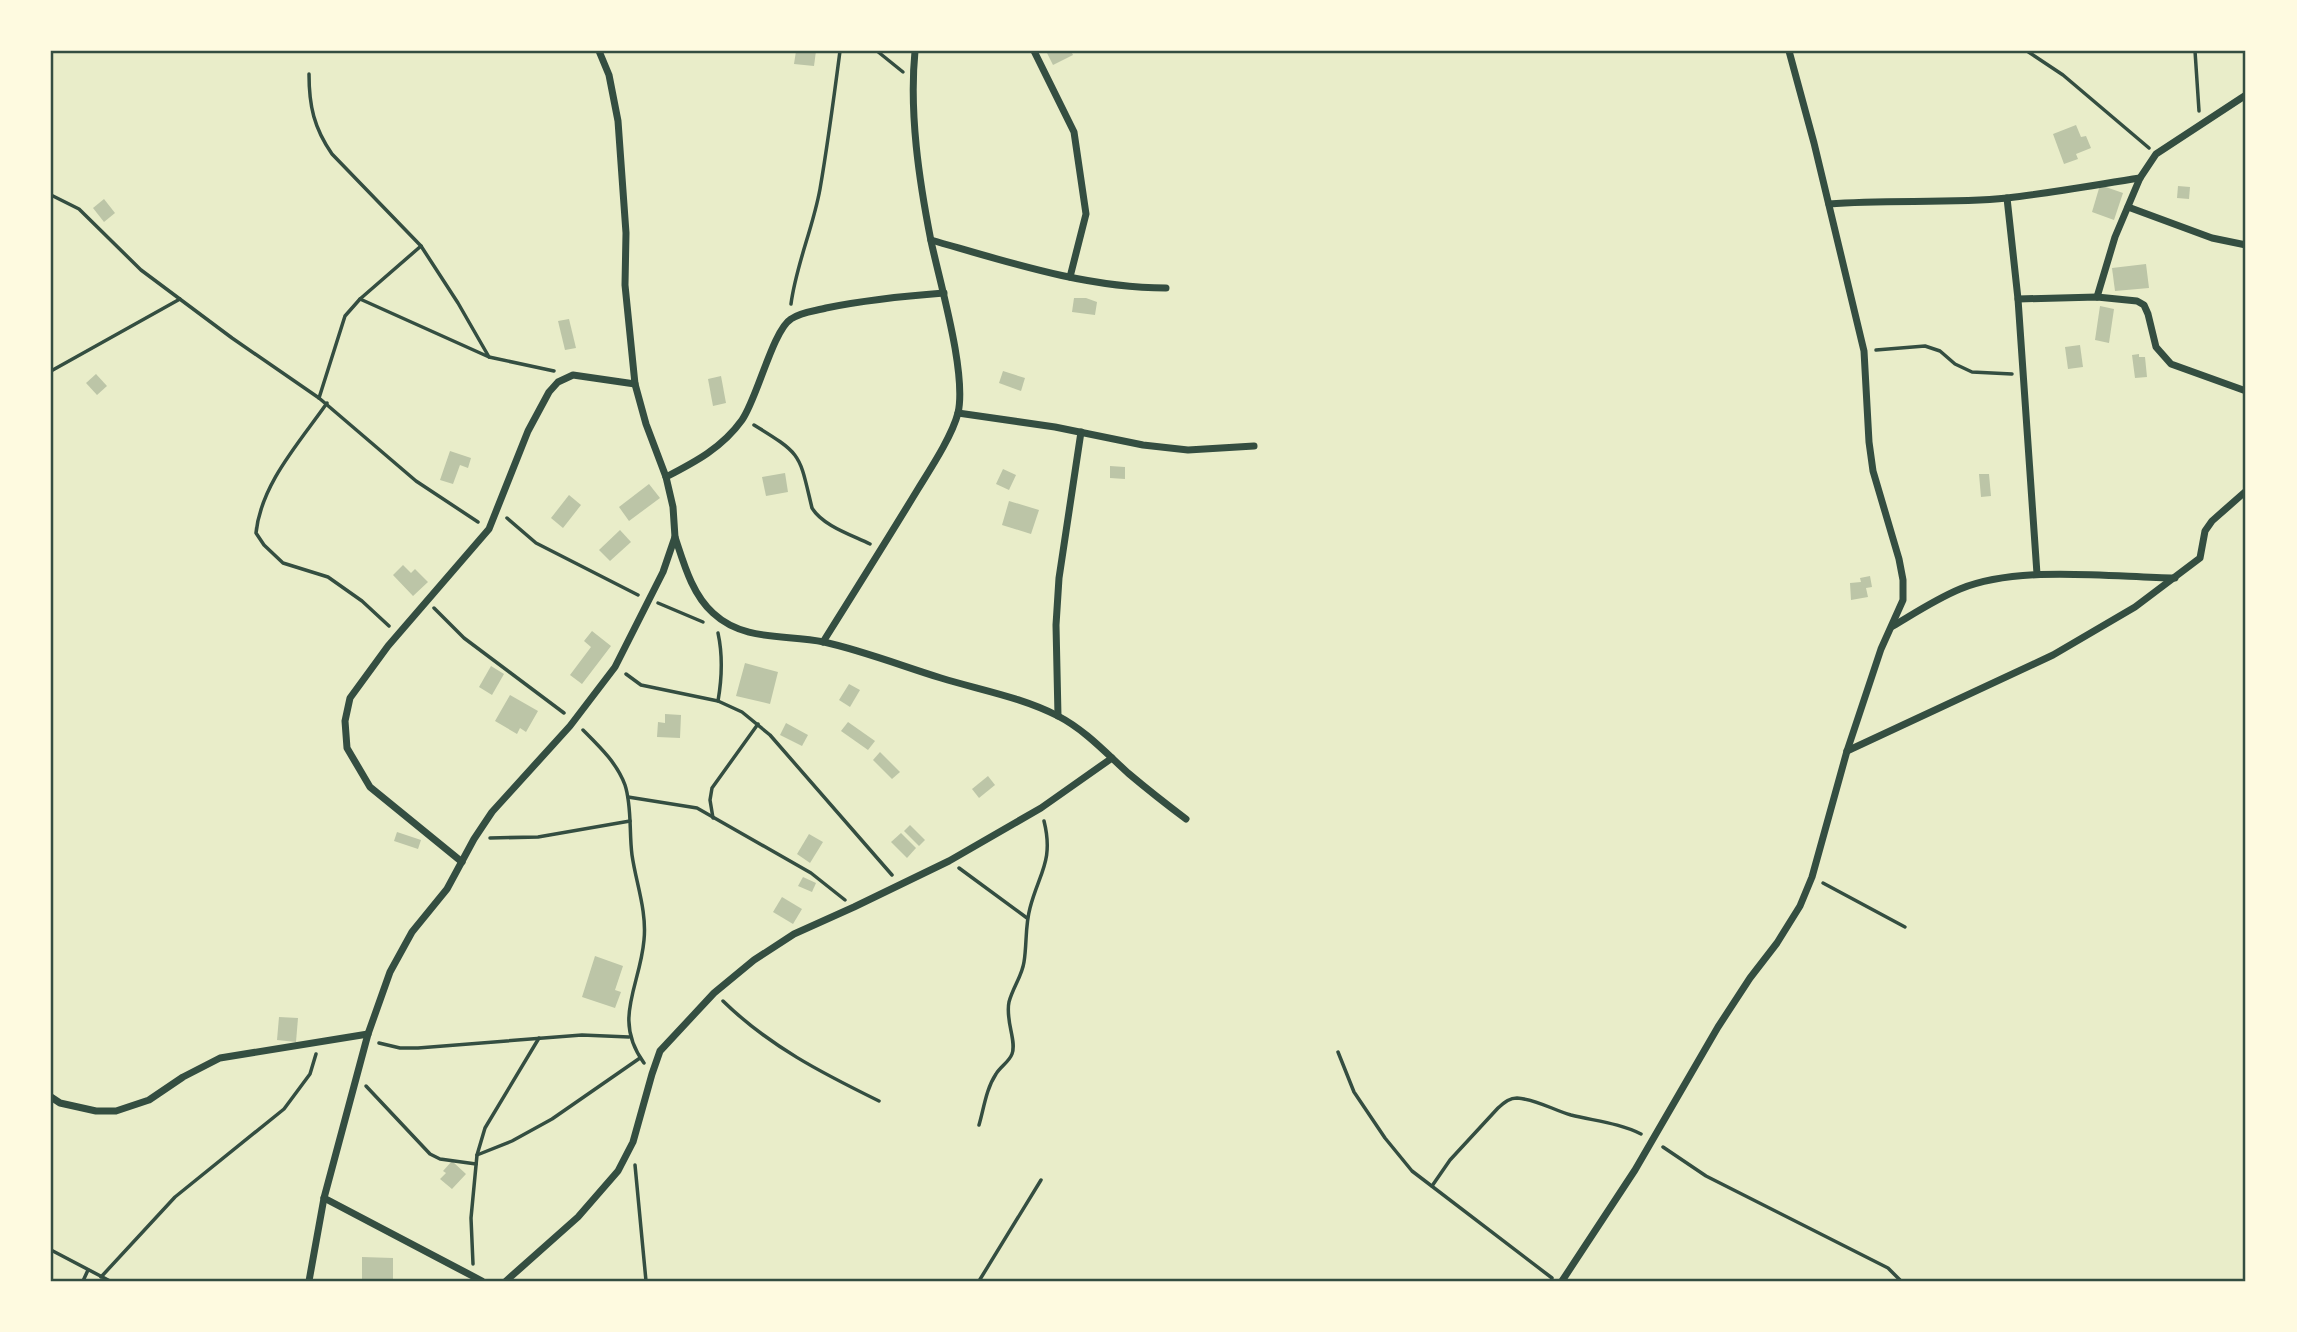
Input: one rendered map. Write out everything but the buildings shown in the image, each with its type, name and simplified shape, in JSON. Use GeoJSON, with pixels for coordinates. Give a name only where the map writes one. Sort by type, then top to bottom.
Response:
{"type":"FeatureCollection","features":[{"type":"Feature","properties":{"kind":"street"},"geometry":{"type":"LineString","coordinates":[[599,51],[609,75],[618,121],[626,233],[625,285],[635,384],[646,424],[666,477],[673,507],[675,537],[696,592],[713,614],[741,631],[823,642],[1014,698],[1058,716],[1089,737],[1146,789],[1186,819]]}},
{"type":"Feature","properties":{"kind":"street"},"geometry":{"type":"LineString","coordinates":[[823,642],[939,454],[958,413],[959,382],[921,179],[913,80],[915,51]]}},
{"type":"Feature","properties":{"kind":"street"},"geometry":{"type":"LineString","coordinates":[[1034,51],[1074,132],[1086,214],[1070,277]]}},
{"type":"Feature","properties":{"kind":"street"},"geometry":{"type":"LineString","coordinates":[[1562,1281],[1635,1170],[1718,1027],[1800,906],[1812,877],[1847,751],[1881,649],[1903,600],[1903,580],[1873,471],[1864,351],[1789,51]]}},
{"type":"Feature","properties":{"kind":"street"},"geometry":{"type":"LineString","coordinates":[[2097,297],[2115,237],[2140,178],[2156,154],[2246,95]]}},
{"type":"Feature","properties":{"kind":"street"},"geometry":{"type":"LineString","coordinates":[[1829,204],[1878,200],[1962,201],[2007,198],[2140,178]]}},
{"type":"Feature","properties":{"kind":"street"},"geometry":{"type":"LineString","coordinates":[[2007,198],[2018,299],[2037,575]]}},
{"type":"Feature","properties":{"kind":"street"},"geometry":{"type":"LineString","coordinates":[[2128,207],[2212,238],[2246,245]]}},
{"type":"Feature","properties":{"kind":"street"},"geometry":{"type":"LineString","coordinates":[[931,240],[1070,277],[1139,288],[1166,288]]}},
{"type":"Feature","properties":{"kind":"street"},"geometry":{"type":"LineString","coordinates":[[666,477],[694,463],[723,443],[744,418],[788,320],[804,313],[846,304],[944,293]]}},
{"type":"Feature","properties":{"kind":"street"},"geometry":{"type":"LineString","coordinates":[[2018,299],[2097,297],[2137,301],[2144,305],[2156,347],[2171,364],[2246,391]]}},
{"type":"Feature","properties":{"kind":"street"},"geometry":{"type":"LineString","coordinates":[[462,862],[370,787],[347,748],[345,721],[350,698],[398,635],[489,529],[528,431],[549,392],[558,382],[573,375],[635,384]]}},
{"type":"Feature","properties":{"kind":"street"},"geometry":{"type":"LineString","coordinates":[[958,413],[1055,426],[1143,445],[1188,450],[1254,446]]}},
{"type":"Feature","properties":{"kind":"street"},"geometry":{"type":"LineString","coordinates":[[1058,716],[1056,625],[1059,578],[1081,432]]}},
{"type":"Feature","properties":{"kind":"street"},"geometry":{"type":"LineString","coordinates":[[1847,751],[2053,654],[2135,607],[2200,558],[2205,531],[2212,520],[2246,491]]}},
{"type":"Feature","properties":{"kind":"street"},"geometry":{"type":"LineString","coordinates":[[309,1281],[324,1198],[368,1037],[390,972],[412,932],[447,889],[492,812],[574,721],[615,667],[663,572],[675,537]]}},
{"type":"Feature","properties":{"kind":"street"},"geometry":{"type":"LineString","coordinates":[[1892,626],[1960,589],[1992,579],[2037,575],[2175,578]]}},
{"type":"Feature","properties":{"kind":"street"},"geometry":{"type":"LineString","coordinates":[[506,1281],[584,1210],[618,1171],[633,1142],[660,1051],[714,993],[754,960],[794,934],[855,908],[949,861],[1041,808],[1112,758]]}},
{"type":"Feature","properties":{"kind":"street"},"geometry":{"type":"LineString","coordinates":[[51,1097],[72,1106],[96,1111],[116,1111],[149,1100],[183,1077],[220,1058],[368,1037]]}},
{"type":"Feature","properties":{"kind":"street"},"geometry":{"type":"LineString","coordinates":[[324,1198],[478,1279]]}},
{"type":"Feature","properties":{"kind":"path"},"geometry":{"type":"LineString","coordinates":[[788,320],[793,286],[809,238],[820,189],[840,51]]}},
{"type":"Feature","properties":{"kind":"path"},"geometry":{"type":"LineString","coordinates":[[877,51],[913,80]]}},
{"type":"Feature","properties":{"kind":"path"},"geometry":{"type":"LineString","coordinates":[[2027,51],[2063,75],[2156,154]]}},
{"type":"Feature","properties":{"kind":"path"},"geometry":{"type":"LineString","coordinates":[[2195,51],[2200,125]]}},
{"type":"Feature","properties":{"kind":"path"},"geometry":{"type":"LineString","coordinates":[[309,74],[309,100],[313,121],[323,140],[332,154],[421,246],[489,357]]}},
{"type":"Feature","properties":{"kind":"path"},"geometry":{"type":"LineString","coordinates":[[51,195],[79,209],[141,270],[327,404],[416,481],[489,529]]}},
{"type":"Feature","properties":{"kind":"path"},"geometry":{"type":"LineString","coordinates":[[319,398],[345,316],[360,299],[421,246]]}},
{"type":"Feature","properties":{"kind":"path"},"geometry":{"type":"LineString","coordinates":[[51,371],[180,299]]}},
{"type":"Feature","properties":{"kind":"path"},"geometry":{"type":"LineString","coordinates":[[360,299],[489,357],[573,375]]}},
{"type":"Feature","properties":{"kind":"path"},"geometry":{"type":"LineString","coordinates":[[1864,351],[1925,346],[1940,351],[1955,364],[1972,372],[2023,374]]}},
{"type":"Feature","properties":{"kind":"path"},"geometry":{"type":"LineString","coordinates":[[327,404],[268,491],[258,513],[256,533],[283,563],[328,577],[362,601],[398,635]]}},
{"type":"Feature","properties":{"kind":"path"},"geometry":{"type":"LineString","coordinates":[[744,418],[794,451],[800,460],[812,508],[816,514],[843,531],[882,549]]}},
{"type":"Feature","properties":{"kind":"path"},"geometry":{"type":"LineString","coordinates":[[497,509],[536,543],[568,557],[610,582],[707,624]]}},
{"type":"Feature","properties":{"kind":"path"},"geometry":{"type":"LineString","coordinates":[[428,601],[464,638],[574,721],[612,761],[625,786],[645,938],[631,995],[629,1037],[652,1073]]}},
{"type":"Feature","properties":{"kind":"path"},"geometry":{"type":"LineString","coordinates":[[713,614],[722,649],[722,682],[718,701]]}},
{"type":"Feature","properties":{"kind":"path"},"geometry":{"type":"LineString","coordinates":[[615,667],[641,685],[718,701],[742,712],[758,724],[805,773],[838,814],[902,884]]}},
{"type":"Feature","properties":{"kind":"path"},"geometry":{"type":"LineString","coordinates":[[713,817],[710,800],[712,788],[758,724]]}},
{"type":"Feature","properties":{"kind":"path"},"geometry":{"type":"LineString","coordinates":[[626,797],[697,808],[811,873],[855,908]]}},
{"type":"Feature","properties":{"kind":"path"},"geometry":{"type":"LineString","coordinates":[[979,1125],[990,1085],[1013,1051],[1014,1043],[1007,1014],[1025,961],[1027,918],[1045,870],[1048,852],[1047,832],[1041,808]]}},
{"type":"Feature","properties":{"kind":"path"},"geometry":{"type":"LineString","coordinates":[[474,839],[538,837],[630,821]]}},
{"type":"Feature","properties":{"kind":"path"},"geometry":{"type":"LineString","coordinates":[[949,861],[1006,900],[1027,918]]}},
{"type":"Feature","properties":{"kind":"path"},"geometry":{"type":"LineString","coordinates":[[1812,877],[1905,927]]}},
{"type":"Feature","properties":{"kind":"path"},"geometry":{"type":"LineString","coordinates":[[714,993],[755,1031],[780,1049],[879,1101]]}},
{"type":"Feature","properties":{"kind":"path"},"geometry":{"type":"LineString","coordinates":[[368,1037],[400,1048],[418,1048],[582,1035],[629,1037]]}},
{"type":"Feature","properties":{"kind":"path"},"geometry":{"type":"LineString","coordinates":[[478,1279],[471,1218],[477,1155],[485,1128],[539,1038]]}},
{"type":"Feature","properties":{"kind":"path"},"geometry":{"type":"LineString","coordinates":[[102,1277],[175,1197],[284,1109],[310,1074],[319,1042]]}},
{"type":"Feature","properties":{"kind":"path"},"geometry":{"type":"LineString","coordinates":[[1338,1052],[1354,1092],[1385,1139],[1412,1171],[1556,1281]]}},
{"type":"Feature","properties":{"kind":"path"},"geometry":{"type":"LineString","coordinates":[[477,1155],[512,1141],[552,1119],[640,1058]]}},
{"type":"Feature","properties":{"kind":"path"},"geometry":{"type":"LineString","coordinates":[[358,1076],[429,1154],[440,1159],[476,1164]]}},
{"type":"Feature","properties":{"kind":"path"},"geometry":{"type":"LineString","coordinates":[[1432,1186],[1450,1160],[1498,1108],[1515,1098],[1624,1127],[1651,1139],[1706,1176],[1888,1268],[1902,1281]]}},
{"type":"Feature","properties":{"kind":"path"},"geometry":{"type":"LineString","coordinates":[[633,1142],[646,1281]]}},
{"type":"Feature","properties":{"kind":"path"},"geometry":{"type":"LineString","coordinates":[[979,1281],[1041,1180]]}},
{"type":"Feature","properties":{"kind":"path"},"geometry":{"type":"LineString","coordinates":[[51,1250],[110,1281]]}},
{"type":"Feature","properties":{"kind":"path"},"geometry":{"type":"LineString","coordinates":[[83,1281],[88,1270]]}}]}
